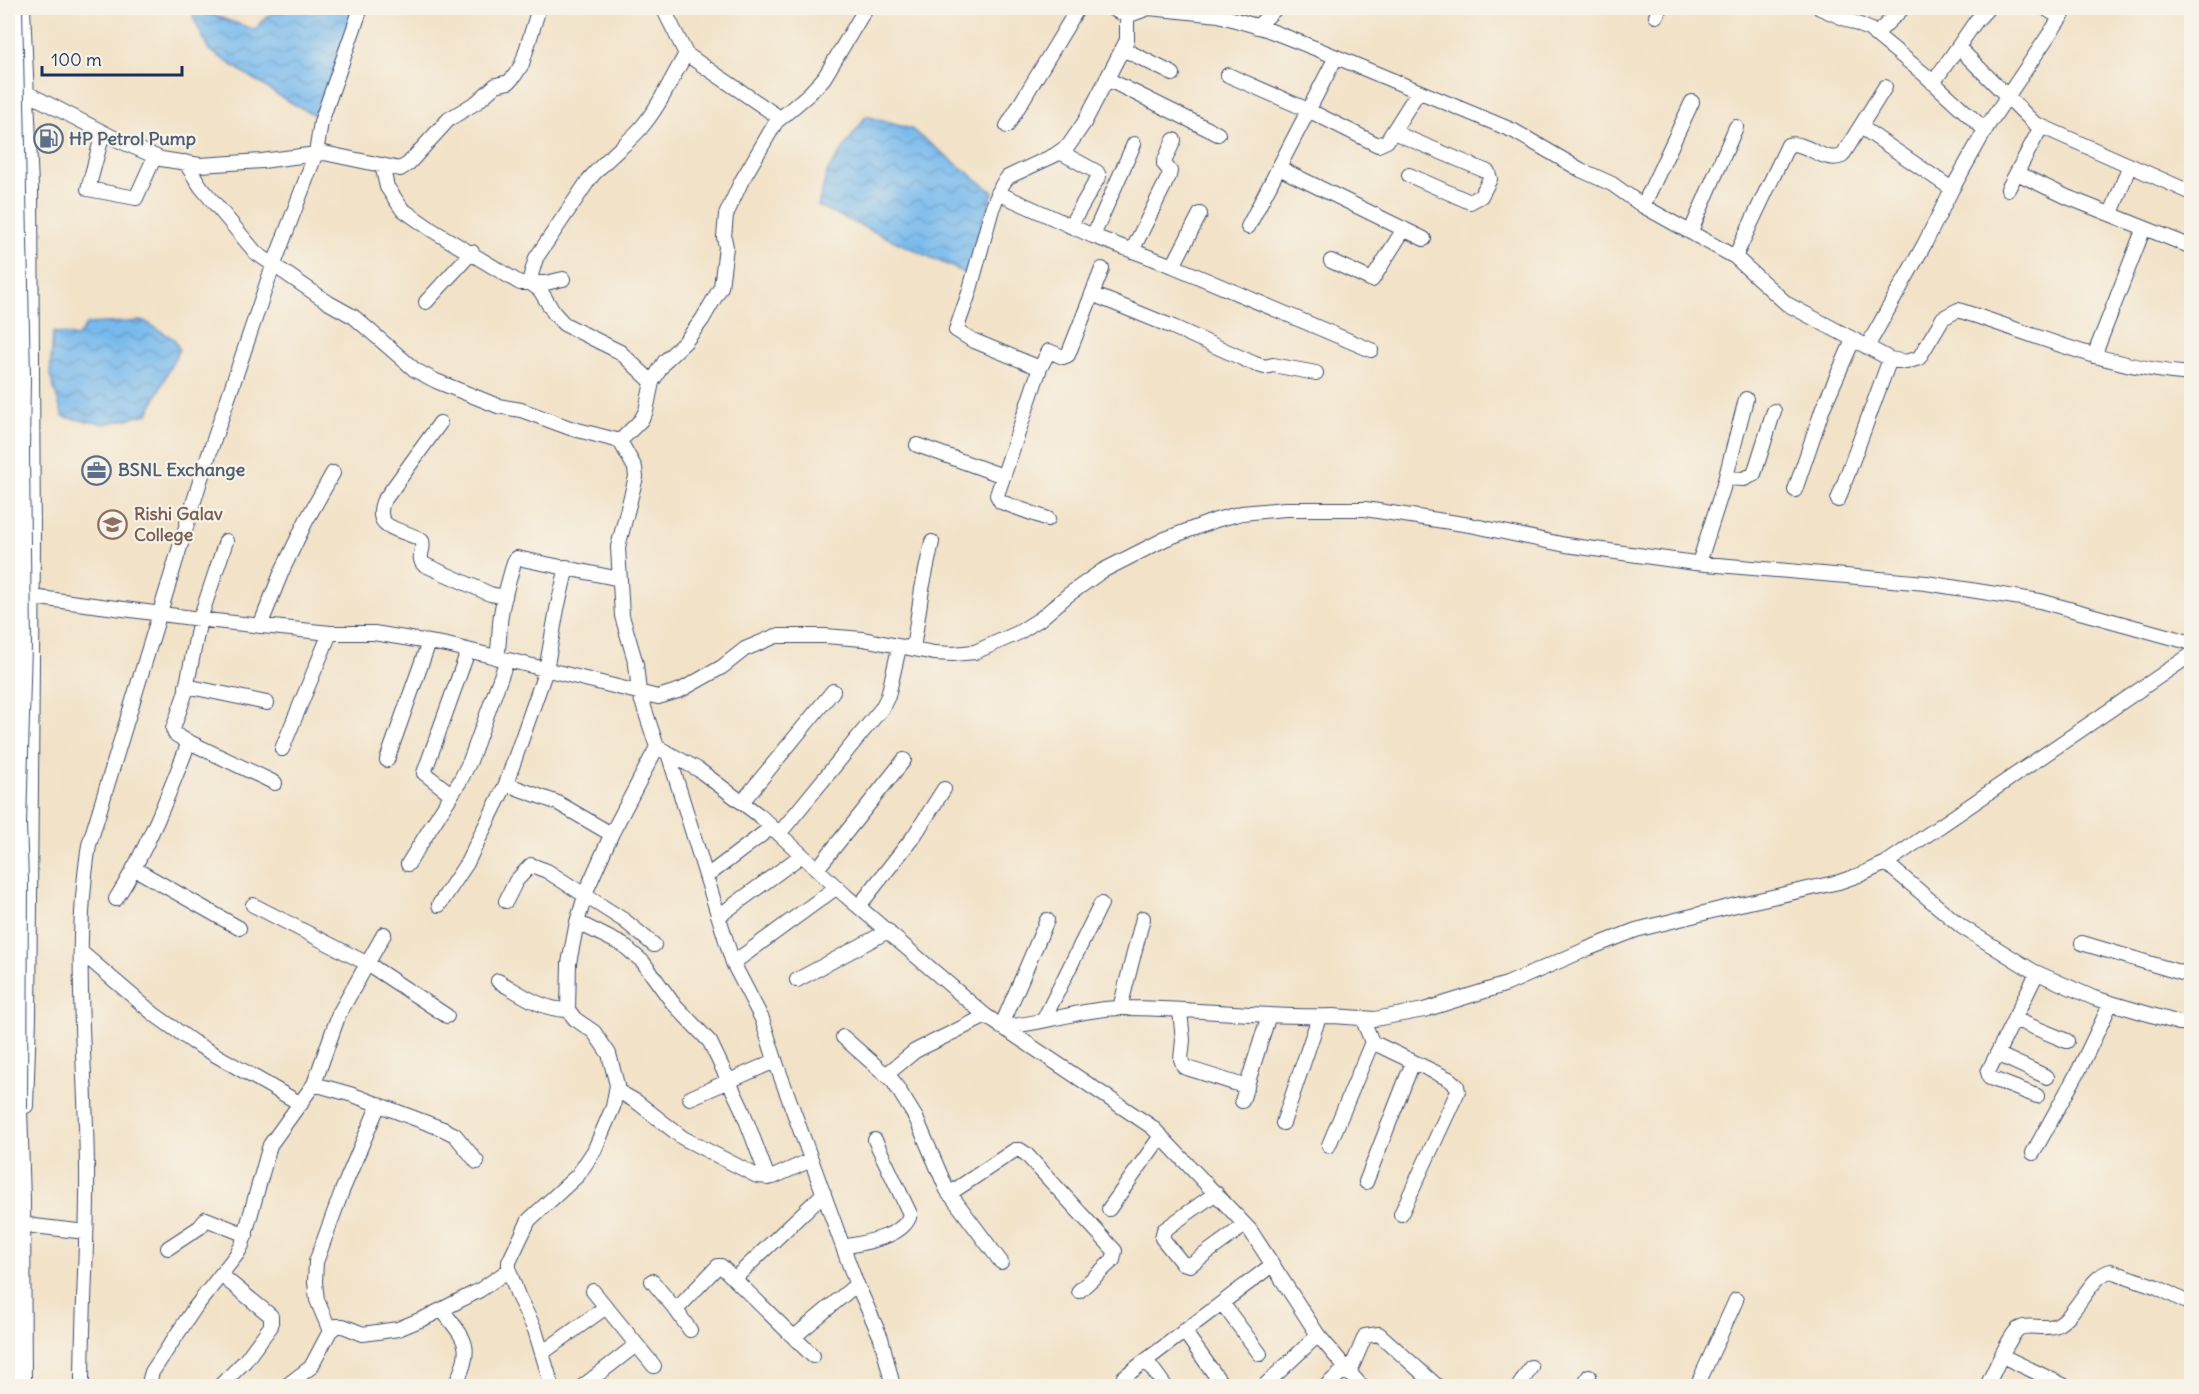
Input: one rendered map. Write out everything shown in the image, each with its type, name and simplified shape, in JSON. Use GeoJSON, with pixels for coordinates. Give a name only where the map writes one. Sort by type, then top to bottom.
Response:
{"type":"FeatureCollection","features":[{"type":"Feature","properties":{"kind":"highway"},"geometry":{"type":"LineString","coordinates":[[12,8],[20,341],[21,645],[16,824],[18,879],[17,1109],[24,1223],[21,1386]]}},
{"type":"Feature","properties":{"kind":"street"},"geometry":{"type":"LineString","coordinates":[[24,8],[31,198],[32,597],[29,1018],[24,1168],[28,1386]]}},
{"type":"Feature","properties":{"kind":"street"},"geometry":{"type":"LineString","coordinates":[[82,1386],[87,1168],[82,1062],[81,952],[82,893],[89,845],[201,478],[273,265],[325,154],[321,122],[361,8]]}},
{"type":"Feature","properties":{"kind":"street"},"geometry":{"type":"LineString","coordinates":[[197,170],[325,154],[400,169],[408,164],[449,118],[477,102],[495,85],[508,82],[515,75],[522,64],[539,8]]}},
{"type":"Feature","properties":{"kind":"street"},"geometry":{"type":"LineString","coordinates":[[663,8],[686,54],[780,118]]}},
{"type":"Feature","properties":{"kind":"street"},"geometry":{"type":"LineString","coordinates":[[620,441],[641,420],[646,411],[652,382],[665,361],[686,342],[712,305],[721,287],[726,247],[724,237],[726,215],[741,182],[780,118],[824,78],[866,8]]}},
{"type":"Feature","properties":{"kind":"street"},"geometry":{"type":"LineString","coordinates":[[1007,126],[1078,8]]}},
{"type":"Feature","properties":{"kind":"street"},"geometry":{"type":"LineString","coordinates":[[1112,8],[1127,15],[1149,8],[1209,11],[1336,57],[1514,131],[1581,170],[1612,184],[1643,206],[1735,257],[1787,304],[1890,359],[1906,362],[1919,358],[1943,318],[1958,310],[2094,356],[2148,370],[2192,374]]}},
{"type":"Feature","properties":{"kind":"street"},"geometry":{"type":"LineString","coordinates":[[1257,27],[1275,8]]}},
{"type":"Feature","properties":{"kind":"street"},"geometry":{"type":"LineString","coordinates":[[1820,8],[1869,29],[1985,130]]}},
{"type":"Feature","properties":{"kind":"street"},"geometry":{"type":"LineString","coordinates":[[1875,35],[1903,8]]}},
{"type":"Feature","properties":{"kind":"street"},"geometry":{"type":"LineString","coordinates":[[1933,83],[1976,21],[1988,8]]}},
{"type":"Feature","properties":{"kind":"street"},"geometry":{"type":"LineString","coordinates":[[1867,347],[1985,130],[2067,8]]}},
{"type":"Feature","properties":{"kind":"street"},"geometry":{"type":"LineString","coordinates":[[1040,368],[972,340],[956,330],[998,194],[1008,177],[1060,152],[1069,145],[1084,123],[1123,49],[1127,40],[1127,15]]}},
{"type":"Feature","properties":{"kind":"street"},"geometry":{"type":"LineString","coordinates":[[1958,47],[2028,119],[2129,167],[2192,193]]}},
{"type":"Feature","properties":{"kind":"street"},"geometry":{"type":"LineString","coordinates":[[1123,49],[1173,74]]}},
{"type":"Feature","properties":{"kind":"street"},"geometry":{"type":"LineString","coordinates":[[529,282],[536,258],[588,181],[596,170],[621,149],[650,116],[663,98],[686,54]]}},
{"type":"Feature","properties":{"kind":"street"},"geometry":{"type":"LineString","coordinates":[[1248,227],[1336,57]]}},
{"type":"Feature","properties":{"kind":"street"},"geometry":{"type":"LineString","coordinates":[[1228,75],[1308,110],[1378,145],[1387,141],[1418,92]]}},
{"type":"Feature","properties":{"kind":"street"},"geometry":{"type":"LineString","coordinates":[[1107,79],[1218,134]]}},
{"type":"Feature","properties":{"kind":"street"},"geometry":{"type":"LineString","coordinates":[[1735,257],[1788,145],[1798,145],[1812,152],[1838,158],[1842,156],[1885,87]]}},
{"type":"Feature","properties":{"kind":"street"},"geometry":{"type":"LineString","coordinates":[[27,93],[155,156],[185,162],[197,170],[256,253],[329,303],[354,317],[415,370],[498,406],[521,410],[570,428],[620,441],[635,468],[636,477],[618,547],[622,616],[636,664],[639,692],[663,750],[707,876],[733,963],[762,1019],[775,1061],[843,1247],[881,1338],[893,1386]]}},
{"type":"Feature","properties":{"kind":"street"},"geometry":{"type":"LineString","coordinates":[[1643,206],[1692,102]]}},
{"type":"Feature","properties":{"kind":"street"},"geometry":{"type":"LineString","coordinates":[[1861,127],[1952,189]]}},
{"type":"Feature","properties":{"kind":"street"},"geometry":{"type":"LineString","coordinates":[[2008,189],[2041,127]]}},
{"type":"Feature","properties":{"kind":"street"},"geometry":{"type":"LineString","coordinates":[[1691,231],[1736,128]]}},
{"type":"Feature","properties":{"kind":"street"},"geometry":{"type":"LineString","coordinates":[[104,132],[88,189],[136,198],[155,156]]}},
{"type":"Feature","properties":{"kind":"street"},"geometry":{"type":"LineString","coordinates":[[1393,132],[1488,171],[1490,179],[1480,195],[1470,202],[1409,175]]}},
{"type":"Feature","properties":{"kind":"street"},"geometry":{"type":"LineString","coordinates":[[1132,251],[1169,176],[1170,171],[1164,165],[1174,140]]}},
{"type":"Feature","properties":{"kind":"street"},"geometry":{"type":"LineString","coordinates":[[1093,236],[1134,144]]}},
{"type":"Feature","properties":{"kind":"street"},"geometry":{"type":"LineString","coordinates":[[1060,152],[1097,172],[1099,176],[1109,179],[1115,186]]}},
{"type":"Feature","properties":{"kind":"street"},"geometry":{"type":"LineString","coordinates":[[382,165],[387,187],[402,209],[432,230],[520,283],[546,283],[563,279]]}},
{"type":"Feature","properties":{"kind":"street"},"geometry":{"type":"LineString","coordinates":[[2111,214],[2129,167]]}},
{"type":"Feature","properties":{"kind":"street"},"geometry":{"type":"LineString","coordinates":[[1279,168],[1424,239]]}},
{"type":"Feature","properties":{"kind":"street"},"geometry":{"type":"LineString","coordinates":[[2017,173],[2192,247]]}},
{"type":"Feature","properties":{"kind":"street"},"geometry":{"type":"LineString","coordinates":[[1070,226],[1099,176]]}},
{"type":"Feature","properties":{"kind":"street"},"geometry":{"type":"LineString","coordinates":[[998,194],[1093,236],[1173,266],[1371,350]]}},
{"type":"Feature","properties":{"kind":"street"},"geometry":{"type":"LineString","coordinates":[[1173,266],[1200,214]]}},
{"type":"Feature","properties":{"kind":"street"},"geometry":{"type":"LineString","coordinates":[[2094,356],[2144,228]]}},
{"type":"Feature","properties":{"kind":"street"},"geometry":{"type":"LineString","coordinates":[[1331,261],[1372,280],[1404,229]]}},
{"type":"Feature","properties":{"kind":"street"},"geometry":{"type":"LineString","coordinates":[[426,302],[472,252]]}},
{"type":"Feature","properties":{"kind":"street"},"geometry":{"type":"LineString","coordinates":[[1048,519],[998,500],[997,495],[1040,368],[1049,351],[1063,357],[1068,354],[1102,269]]}},
{"type":"Feature","properties":{"kind":"street"},"geometry":{"type":"LineString","coordinates":[[529,282],[540,290],[554,314],[564,324],[620,352],[652,382]]}},
{"type":"Feature","properties":{"kind":"street"},"geometry":{"type":"LineString","coordinates":[[1092,294],[1255,364],[1316,373]]}},
{"type":"Feature","properties":{"kind":"street"},"geometry":{"type":"LineString","coordinates":[[1795,490],[1823,408],[1853,340]]}},
{"type":"Feature","properties":{"kind":"street"},"geometry":{"type":"LineString","coordinates":[[1838,500],[1890,359]]}},
{"type":"Feature","properties":{"kind":"street"},"geometry":{"type":"LineString","coordinates":[[1700,563],[1726,478],[1746,399]]}},
{"type":"Feature","properties":{"kind":"street"},"geometry":{"type":"LineString","coordinates":[[1726,478],[1744,479],[1754,474],[1774,411]]}},
{"type":"Feature","properties":{"kind":"street"},"geometry":{"type":"LineString","coordinates":[[440,423],[383,502],[381,519],[385,525],[422,541],[420,557],[423,564],[490,594],[505,597]]}},
{"type":"Feature","properties":{"kind":"street"},"geometry":{"type":"LineString","coordinates":[[917,445],[1003,476]]}},
{"type":"Feature","properties":{"kind":"street"},"geometry":{"type":"LineString","coordinates":[[260,626],[306,521],[333,473]]}},
{"type":"Feature","properties":{"kind":"street"},"geometry":{"type":"LineString","coordinates":[[8,605],[32,597],[260,626],[330,633],[374,633],[429,642],[658,697],[681,690],[722,667],[745,649],[776,636],[863,639],[906,648],[953,654],[975,652],[1028,627],[1068,595],[1123,559],[1165,539],[1216,520],[1242,513],[1285,509],[1365,509],[1470,525],[1605,551],[1700,563],[1926,583],[2040,601],[2192,643]]}},
{"type":"Feature","properties":{"kind":"street"},"geometry":{"type":"LineString","coordinates":[[226,541],[201,619],[186,686],[173,729],[175,734],[189,742],[275,783]]}},
{"type":"Feature","properties":{"kind":"street"},"geometry":{"type":"LineString","coordinates":[[707,876],[776,830],[882,708],[906,648],[932,542]]}},
{"type":"Feature","properties":{"kind":"street"},"geometry":{"type":"LineString","coordinates":[[408,864],[460,781],[470,760],[502,659],[500,624],[514,562],[517,558],[620,579]]}},
{"type":"Feature","properties":{"kind":"street"},"geometry":{"type":"LineString","coordinates":[[439,905],[467,863],[506,784],[546,670],[567,567]]}},
{"type":"Feature","properties":{"kind":"street"},"geometry":{"type":"LineString","coordinates":[[282,748],[330,633]]}},
{"type":"Feature","properties":{"kind":"street"},"geometry":{"type":"LineString","coordinates":[[387,760],[429,642]]}},
{"type":"Feature","properties":{"kind":"street"},"geometry":{"type":"LineString","coordinates":[[450,794],[424,773],[468,651]]}},
{"type":"Feature","properties":{"kind":"street"},"geometry":{"type":"LineString","coordinates":[[1001,1027],[1120,1008],[1375,1019],[1424,1010],[1507,984],[1587,948],[1636,930],[1839,882],[1886,863],[2192,654]]}},
{"type":"Feature","properties":{"kind":"street"},"geometry":{"type":"LineString","coordinates":[[186,686],[267,704]]}},
{"type":"Feature","properties":{"kind":"street"},"geometry":{"type":"LineString","coordinates":[[742,802],[833,691]]}},
{"type":"Feature","properties":{"kind":"street"},"geometry":{"type":"LineString","coordinates":[[116,899],[135,869],[163,809],[189,742]]}},
{"type":"Feature","properties":{"kind":"street"},"geometry":{"type":"LineString","coordinates":[[663,750],[699,770],[742,802],[986,1016],[1152,1127],[1245,1225],[1318,1335],[1361,1386]]}},
{"type":"Feature","properties":{"kind":"street"},"geometry":{"type":"LineString","coordinates":[[552,1386],[535,1330],[518,1296],[509,1270],[511,1257],[529,1220],[578,1175],[594,1151],[614,1107],[615,1074],[609,1054],[594,1032],[575,1020],[568,1010],[569,963],[577,921],[611,834],[663,750]]}},
{"type":"Feature","properties":{"kind":"street"},"geometry":{"type":"LineString","coordinates":[[817,868],[904,760]]}},
{"type":"Feature","properties":{"kind":"street"},"geometry":{"type":"LineString","coordinates":[[506,784],[549,799],[611,834]]}},
{"type":"Feature","properties":{"kind":"street"},"geometry":{"type":"LineString","coordinates":[[859,906],[914,836],[944,789]]}},
{"type":"Feature","properties":{"kind":"street"},"geometry":{"type":"LineString","coordinates":[[719,916],[802,855]]}},
{"type":"Feature","properties":{"kind":"street"},"geometry":{"type":"LineString","coordinates":[[1886,863],[1962,927],[2037,973],[2094,998],[2179,1023],[2192,1023]]}},
{"type":"Feature","properties":{"kind":"street"},"geometry":{"type":"LineString","coordinates":[[506,901],[516,881],[531,865],[547,871],[624,921],[654,945]]}},
{"type":"Feature","properties":{"kind":"street"},"geometry":{"type":"LineString","coordinates":[[135,869],[239,928]]}},
{"type":"Feature","properties":{"kind":"street"},"geometry":{"type":"LineString","coordinates":[[733,963],[837,887]]}},
{"type":"Feature","properties":{"kind":"street"},"geometry":{"type":"LineString","coordinates":[[1044,1019],[1101,904]]}},
{"type":"Feature","properties":{"kind":"street"},"geometry":{"type":"LineString","coordinates":[[253,905],[368,964],[447,1016]]}},
{"type":"Feature","properties":{"kind":"street"},"geometry":{"type":"LineString","coordinates":[[1120,1008],[1143,918]]}},
{"type":"Feature","properties":{"kind":"street"},"geometry":{"type":"LineString","coordinates":[[1001,1027],[1047,920]]}},
{"type":"Feature","properties":{"kind":"street"},"geometry":{"type":"LineString","coordinates":[[577,921],[622,945],[643,962],[672,1002],[710,1042],[742,1109],[768,1178]]}},
{"type":"Feature","properties":{"kind":"street"},"geometry":{"type":"LineString","coordinates":[[797,980],[888,931]]}},
{"type":"Feature","properties":{"kind":"street"},"geometry":{"type":"LineString","coordinates":[[152,1386],[150,1379],[152,1372],[194,1309],[237,1254],[246,1235],[270,1145],[314,1084],[339,1014],[384,934]]}},
{"type":"Feature","properties":{"kind":"street"},"geometry":{"type":"LineString","coordinates":[[2082,943],[2192,976]]}},
{"type":"Feature","properties":{"kind":"street"},"geometry":{"type":"LineString","coordinates":[[81,952],[155,1015],[194,1042],[301,1104]]}},
{"type":"Feature","properties":{"kind":"street"},"geometry":{"type":"LineString","coordinates":[[2037,973],[1988,1072],[1990,1078],[2037,1096]]}},
{"type":"Feature","properties":{"kind":"street"},"geometry":{"type":"LineString","coordinates":[[498,981],[541,1005],[555,1010],[568,1010]]}},
{"type":"Feature","properties":{"kind":"street"},"geometry":{"type":"LineString","coordinates":[[2033,1153],[2079,1070],[2111,1003]]}},
{"type":"Feature","properties":{"kind":"street"},"geometry":{"type":"LineString","coordinates":[[1180,1011],[1183,1040],[1181,1059],[1184,1067],[1247,1087]]}},
{"type":"Feature","properties":{"kind":"street"},"geometry":{"type":"LineString","coordinates":[[1242,1101],[1269,1015]]}},
{"type":"Feature","properties":{"kind":"street"},"geometry":{"type":"LineString","coordinates":[[887,1074],[915,1052],[986,1016]]}},
{"type":"Feature","properties":{"kind":"street"},"geometry":{"type":"LineString","coordinates":[[1283,1123],[1319,1017]]}},
{"type":"Feature","properties":{"kind":"street"},"geometry":{"type":"LineString","coordinates":[[2014,1019],[2067,1041]]}},
{"type":"Feature","properties":{"kind":"street"},"geometry":{"type":"LineString","coordinates":[[1363,1020],[1372,1042],[1449,1079],[1457,1086],[1458,1091],[1401,1214]]}},
{"type":"Feature","properties":{"kind":"street"},"geometry":{"type":"LineString","coordinates":[[843,1038],[887,1074],[916,1118],[950,1194],[1001,1262]]}},
{"type":"Feature","properties":{"kind":"street"},"geometry":{"type":"LineString","coordinates":[[1329,1145],[1372,1042]]}},
{"type":"Feature","properties":{"kind":"street"},"geometry":{"type":"LineString","coordinates":[[1997,1054],[2047,1077]]}},
{"type":"Feature","properties":{"kind":"street"},"geometry":{"type":"LineString","coordinates":[[690,1098],[775,1061]]}},
{"type":"Feature","properties":{"kind":"street"},"geometry":{"type":"LineString","coordinates":[[1366,1182],[1413,1062]]}},
{"type":"Feature","properties":{"kind":"street"},"geometry":{"type":"LineString","coordinates":[[314,1084],[379,1104],[449,1131],[477,1162]]}},
{"type":"Feature","properties":{"kind":"street"},"geometry":{"type":"LineString","coordinates":[[616,1090],[683,1138],[746,1172],[768,1178],[811,1160]]}},
{"type":"Feature","properties":{"kind":"street"},"geometry":{"type":"LineString","coordinates":[[330,1331],[317,1300],[316,1262],[342,1191],[379,1104]]}},
{"type":"Feature","properties":{"kind":"street"},"geometry":{"type":"LineString","coordinates":[[1109,1209],[1161,1136]]}},
{"type":"Feature","properties":{"kind":"street"},"geometry":{"type":"LineString","coordinates":[[843,1247],[877,1240],[904,1225],[910,1214],[874,1140]]}},
{"type":"Feature","properties":{"kind":"street"},"geometry":{"type":"LineString","coordinates":[[950,1194],[1015,1150],[1026,1154],[1115,1251],[1113,1260],[1079,1291]]}},
{"type":"Feature","properties":{"kind":"street"},"geometry":{"type":"LineString","coordinates":[[734,1279],[824,1193]]}},
{"type":"Feature","properties":{"kind":"street"},"geometry":{"type":"LineString","coordinates":[[1216,1193],[1164,1230],[1162,1234],[1162,1238],[1182,1263],[1190,1265],[1245,1225]]}},
{"type":"Feature","properties":{"kind":"street"},"geometry":{"type":"LineString","coordinates":[[168,1248],[200,1227],[206,1219],[246,1235]]}},
{"type":"Feature","properties":{"kind":"street"},"geometry":{"type":"LineString","coordinates":[[24,1223],[86,1232]]}},
{"type":"Feature","properties":{"kind":"street"},"geometry":{"type":"LineString","coordinates":[[1124,1377],[1272,1265]]}},
{"type":"Feature","properties":{"kind":"street"},"geometry":{"type":"LineString","coordinates":[[676,1310],[718,1266],[724,1267],[813,1356]]}},
{"type":"Feature","properties":{"kind":"street"},"geometry":{"type":"LineString","coordinates":[[286,1386],[311,1367],[330,1331],[336,1326],[343,1326],[363,1334],[398,1329],[480,1290],[509,1270]]}},
{"type":"Feature","properties":{"kind":"street"},"geometry":{"type":"LineString","coordinates":[[1987,1386],[2015,1331],[2020,1327],[2044,1329],[2059,1324],[2104,1272],[2111,1271],[2157,1287],[2192,1305]]}},
{"type":"Feature","properties":{"kind":"street"},"geometry":{"type":"LineString","coordinates":[[220,1386],[245,1361],[271,1326],[272,1321],[271,1316],[221,1275]]}},
{"type":"Feature","properties":{"kind":"street"},"geometry":{"type":"LineString","coordinates":[[652,1281],[690,1330]]}},
{"type":"Feature","properties":{"kind":"street"},"geometry":{"type":"LineString","coordinates":[[794,1337],[857,1284]]}},
{"type":"Feature","properties":{"kind":"street"},"geometry":{"type":"LineString","coordinates":[[593,1291],[654,1366]]}},
{"type":"Feature","properties":{"kind":"street"},"geometry":{"type":"LineString","coordinates":[[1697,1386],[1736,1300]]}},
{"type":"Feature","properties":{"kind":"street"},"geometry":{"type":"LineString","coordinates":[[1222,1303],[1260,1354]]}},
{"type":"Feature","properties":{"kind":"street"},"geometry":{"type":"LineString","coordinates":[[542,1353],[606,1307]]}},
{"type":"Feature","properties":{"kind":"street"},"geometry":{"type":"LineString","coordinates":[[442,1310],[464,1338],[466,1349],[462,1370],[455,1386]]}},
{"type":"Feature","properties":{"kind":"street"},"geometry":{"type":"LineString","coordinates":[[1184,1331],[1222,1386]]}},
{"type":"Feature","properties":{"kind":"street"},"geometry":{"type":"LineString","coordinates":[[1326,1386],[1347,1371],[1365,1336],[1379,1334],[1437,1386]]}},
{"type":"Feature","properties":{"kind":"street"},"geometry":{"type":"LineString","coordinates":[[1264,1386],[1318,1335]]}},
{"type":"Feature","properties":{"kind":"street"},"geometry":{"type":"LineString","coordinates":[[583,1386],[636,1345]]}},
{"type":"Feature","properties":{"kind":"street"},"geometry":{"type":"LineString","coordinates":[[2002,1356],[2065,1386]]}},
{"type":"Feature","properties":{"kind":"street"},"geometry":{"type":"LineString","coordinates":[[1146,1360],[1165,1386]]}},
{"type":"Feature","properties":{"kind":"street"},"geometry":{"type":"LineString","coordinates":[[1519,1386],[1531,1367]]}},
{"type":"Feature","properties":{"kind":"water"},"geometry":{"type":"Polygon","coordinates":[[[290,8],[355,8],[318,117],[281,97],[209,50],[193,17],[198,10],[256,30],[269,16],[290,8]]]}},
{"type":"Feature","properties":{"kind":"water"},"geometry":{"type":"Polygon","coordinates":[[[866,116],[911,129],[993,192],[967,274],[818,206],[827,172],[866,116]]]}},
{"type":"Feature","properties":{"kind":"water"},"geometry":{"type":"Polygon","coordinates":[[[144,321],[174,339],[179,349],[148,414],[105,424],[63,417],[50,375],[53,332],[77,337],[87,324],[144,321]]]}},
{"type":"Feature","properties":{"kind":"place","name":"HP Petrol Pump"},"geometry":{"type":"Point","coordinates":[48,139]}},
{"type":"Feature","properties":{"kind":"place","name":"BSNL Exchange"},"geometry":{"type":"Point","coordinates":[97,470]}},
{"type":"Feature","properties":{"kind":"place","name":"Rishi Galav College"},"geometry":{"type":"Point","coordinates":[113,524]}}]}
